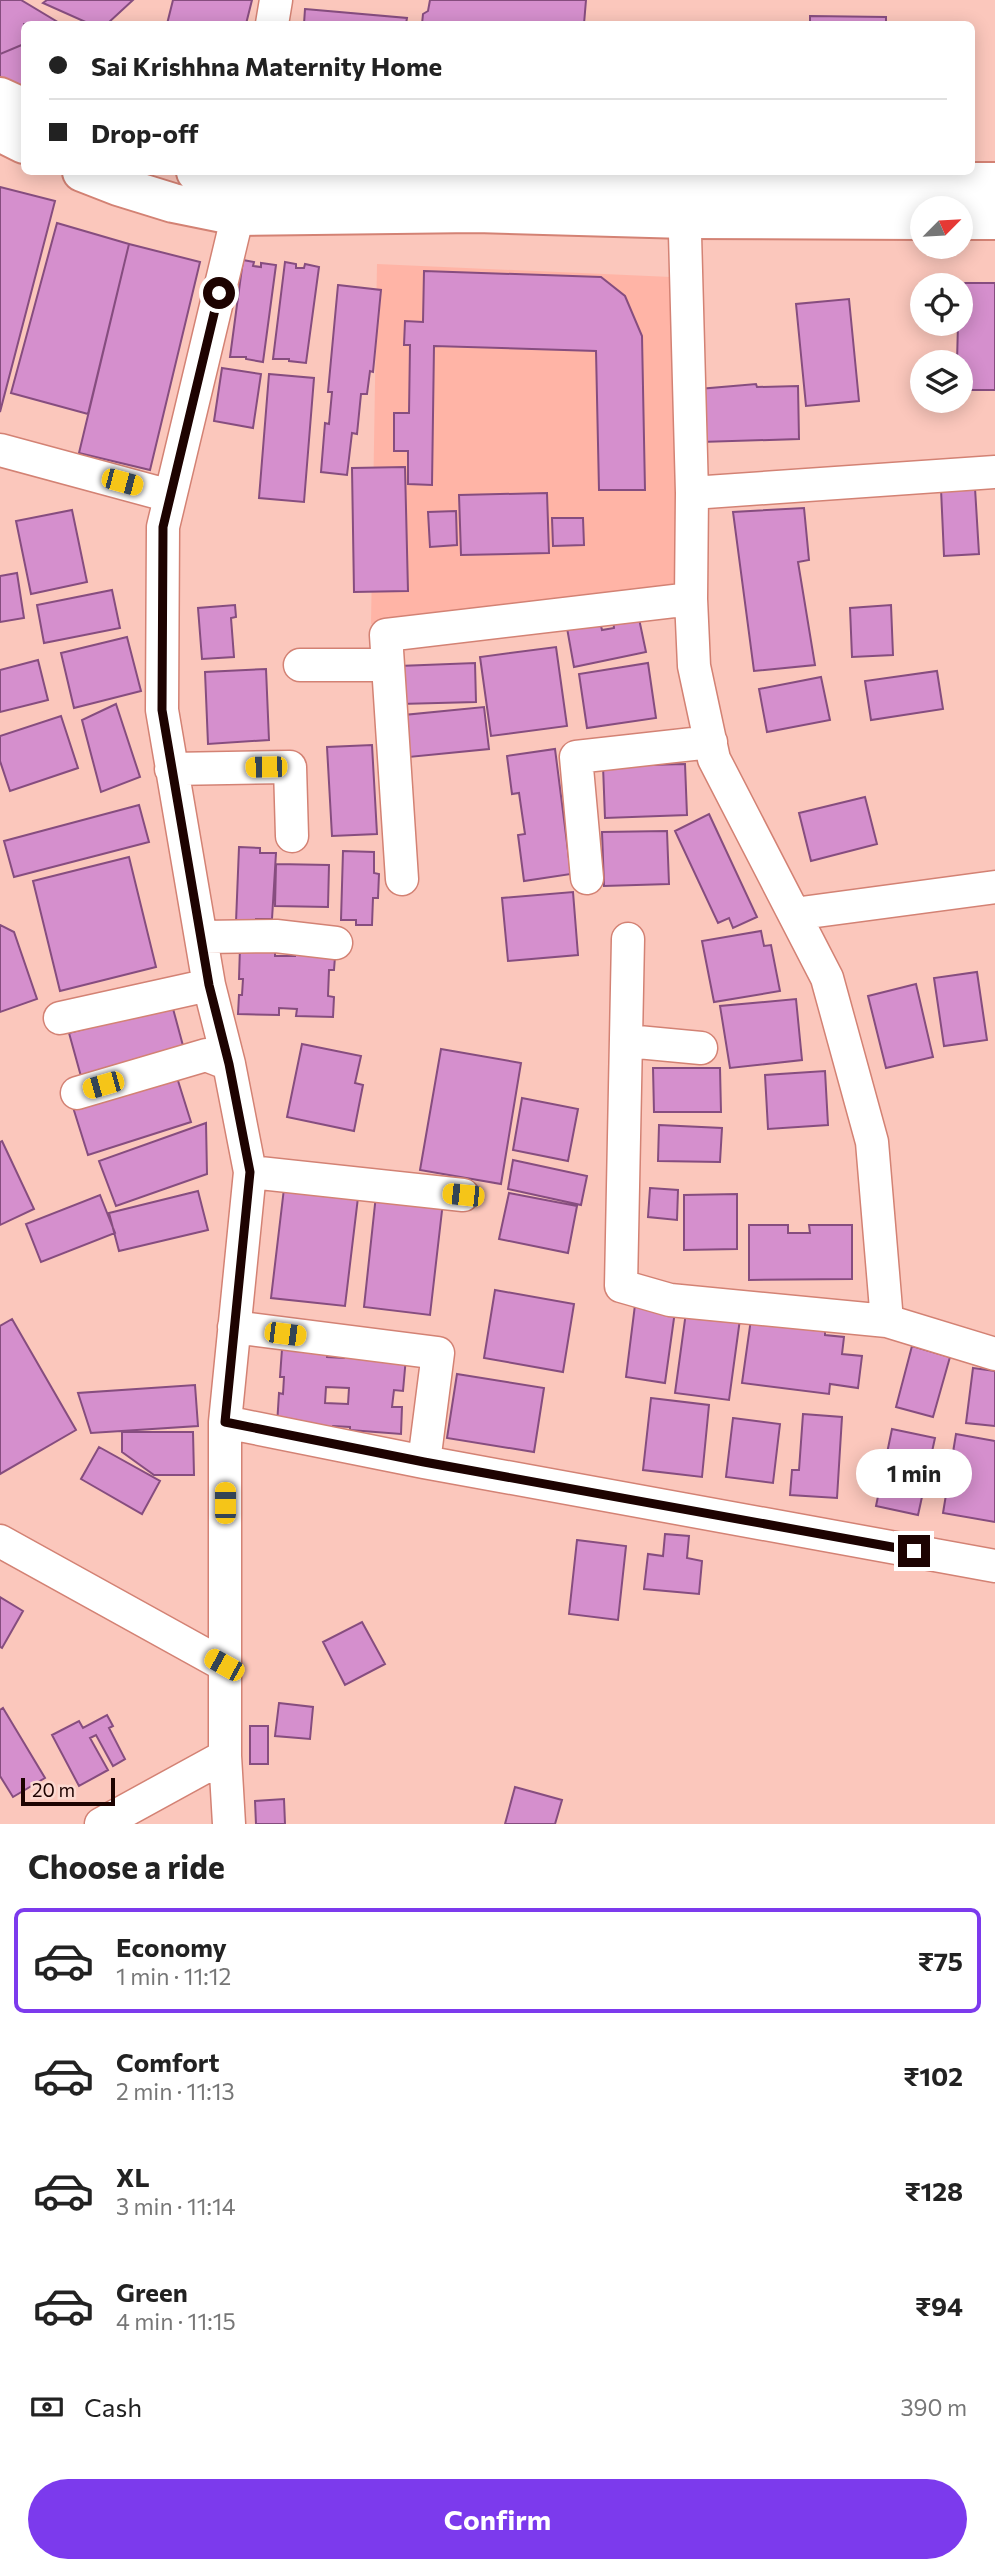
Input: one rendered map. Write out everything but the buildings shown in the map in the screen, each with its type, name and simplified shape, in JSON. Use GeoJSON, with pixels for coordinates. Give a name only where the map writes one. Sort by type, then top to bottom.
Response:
{"type":"FeatureCollection","features":[{"type":"Feature","properties":{"kind":"main road"},"geometry":{"type":"LineString","coordinates":[[0,97],[21,107]]}},
{"type":"Feature","properties":{"kind":"main road"},"geometry":{"type":"LineString","coordinates":[[0,132],[21,142]]}},
{"type":"Feature","properties":{"kind":"main road"},"geometry":{"type":"LineString","coordinates":[[90,175],[173,203],[244,190],[684,182],[995,182]]}},
{"type":"Feature","properties":{"kind":"main road"},"geometry":{"type":"LineString","coordinates":[[204,175],[244,190],[476,213],[685,219],[910,220]]}},
{"type":"Feature","properties":{"kind":"main road"},"geometry":{"type":"LineString","coordinates":[[973,220],[995,220]]}},
{"type":"Feature","properties":{"kind":"street"},"geometry":{"type":"LineString","coordinates":[[272,21],[276,0]]}},
{"type":"Feature","properties":{"kind":"street"},"geometry":{"type":"LineString","coordinates":[[684,182],[694,666],[714,759],[827,978],[872,1142],[887,1321]]}},
{"type":"Feature","properties":{"kind":"street"},"geometry":{"type":"LineString","coordinates":[[229,1824],[224,1665],[225,1422],[250,1172],[229,1064],[209,985],[162,710],[163,527],[244,190]]}},
{"type":"Feature","properties":{"kind":"street"},"geometry":{"type":"LineString","coordinates":[[0,450],[170,496]]}},
{"type":"Feature","properties":{"kind":"street"},"geometry":{"type":"LineString","coordinates":[[692,493],[995,472]]}},
{"type":"Feature","properties":{"kind":"street"},"geometry":{"type":"LineString","coordinates":[[402,879],[386,635],[691,599]]}},
{"type":"Feature","properties":{"kind":"street"},"geometry":{"type":"LineString","coordinates":[[300,665],[388,665]]}},
{"type":"Feature","properties":{"kind":"street"},"geometry":{"type":"LineString","coordinates":[[587,878],[576,757],[711,742]]}},
{"type":"Feature","properties":{"kind":"street"},"geometry":{"type":"LineString","coordinates":[[171,769],[290,767],[292,836]]}},
{"type":"Feature","properties":{"kind":"street"},"geometry":{"type":"LineString","coordinates":[[794,915],[995,887]]}},
{"type":"Feature","properties":{"kind":"street"},"geometry":{"type":"LineString","coordinates":[[202,937],[276,936],[336,943]]}},
{"type":"Feature","properties":{"kind":"street"},"geometry":{"type":"LineString","coordinates":[[628,939],[621,1286],[670,1300],[887,1321],[995,1354]]}},
{"type":"Feature","properties":{"kind":"street"},"geometry":{"type":"LineString","coordinates":[[60,1018],[209,985]]}},
{"type":"Feature","properties":{"kind":"street"},"geometry":{"type":"LineString","coordinates":[[626,1041],[701,1048]]}},
{"type":"Feature","properties":{"kind":"street"},"geometry":{"type":"LineString","coordinates":[[77,1093],[206,1055],[229,1064]]}},
{"type":"Feature","properties":{"kind":"street"},"geometry":{"type":"LineString","coordinates":[[250,1172],[463,1195]]}},
{"type":"Feature","properties":{"kind":"street"},"geometry":{"type":"LineString","coordinates":[[234,1327],[438,1353],[424,1462]]}},
{"type":"Feature","properties":{"kind":"street"},"geometry":{"type":"LineString","coordinates":[[225,1422],[424,1462],[995,1566]]}},
{"type":"Feature","properties":{"kind":"street"},"geometry":{"type":"LineString","coordinates":[[0,1541],[224,1665]]}},
{"type":"Feature","properties":{"kind":"street"},"geometry":{"type":"LineString","coordinates":[[101,1824],[225,1756]]}},
{"type":"Feature","properties":{"kind":"shaded area"},"geometry":{"type":"Polygon","coordinates":[[[377,264],[671,277],[685,595],[371,624],[377,264]]]}},
{"type":"Feature","properties":{"kind":"route"},"geometry":{"type":"LineString","coordinates":[[219,293],[163,527],[162,710],[209,985],[229,1064],[250,1172],[225,1422],[424,1462],[914,1551]]}}]}
